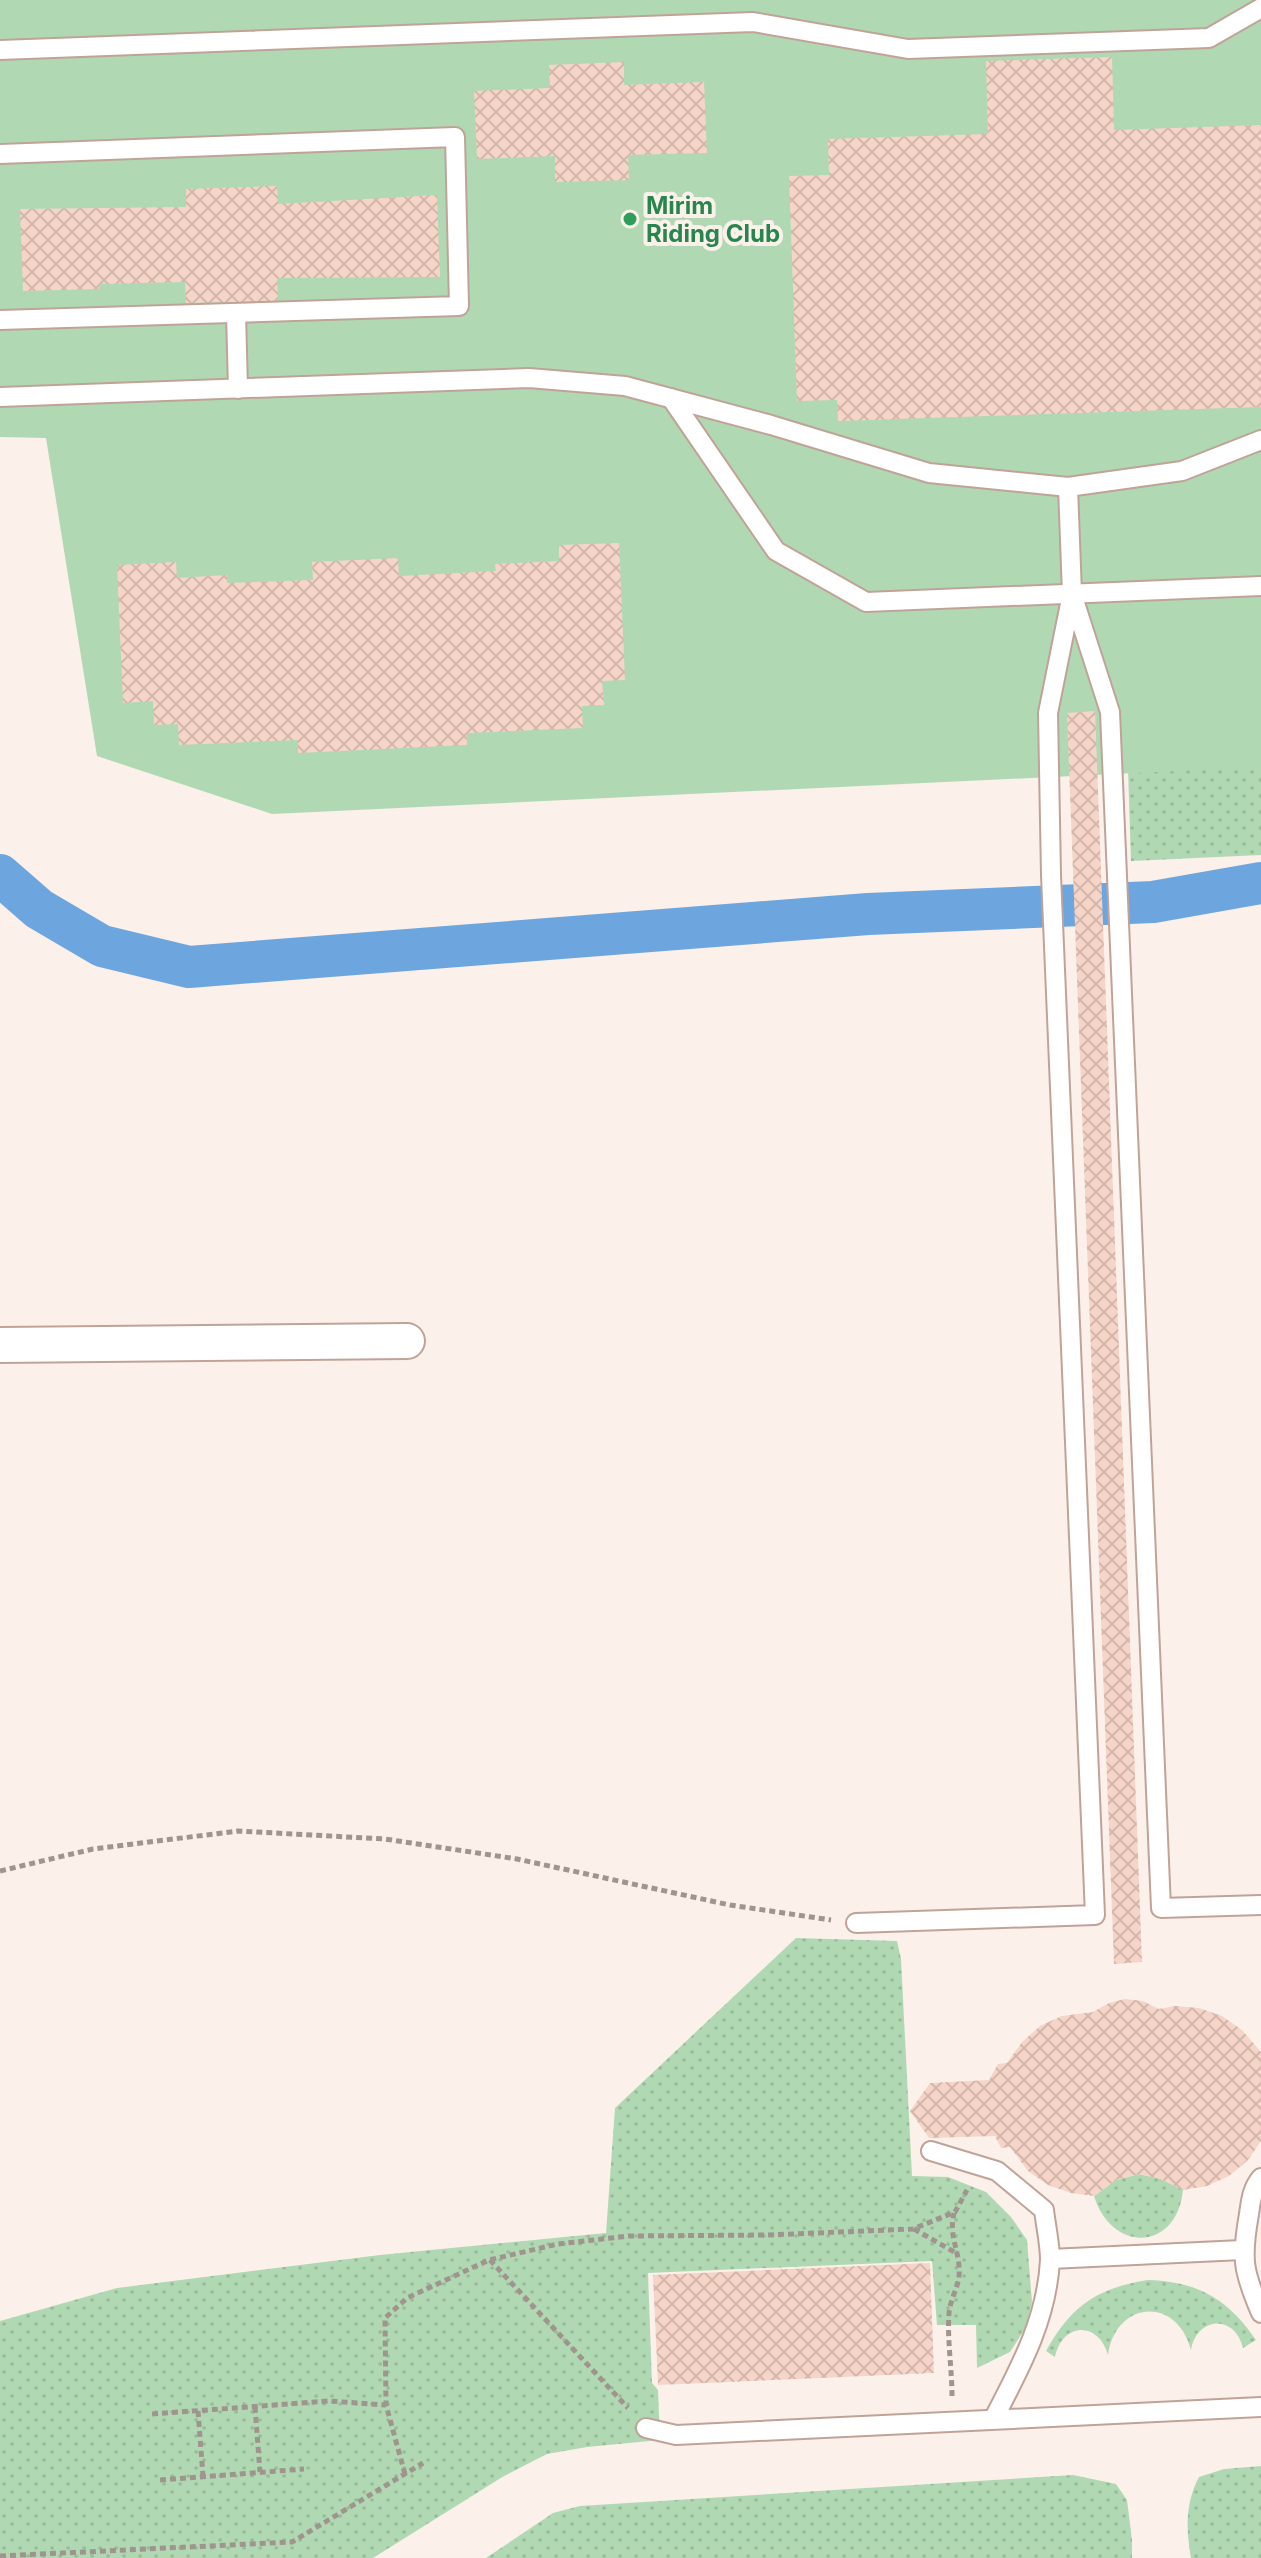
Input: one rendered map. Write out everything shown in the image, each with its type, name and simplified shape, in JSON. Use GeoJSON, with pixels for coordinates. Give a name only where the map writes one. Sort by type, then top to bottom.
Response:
{"type":"FeatureCollection","features":[{"type":"Feature","properties":{"kind":"street"},"geometry":{"type":"LineString","coordinates":[[0,1345],[407,1341]]}},
{"type":"Feature","properties":{"kind":"lane"},"geometry":{"type":"LineString","coordinates":[[0,50],[753,22],[908,49],[1209,38],[1261,8]]}},
{"type":"Feature","properties":{"kind":"lane"},"geometry":{"type":"LineString","coordinates":[[0,154],[455,137],[459,306],[0,320]]}},
{"type":"Feature","properties":{"kind":"lane"},"geometry":{"type":"LineString","coordinates":[[236,313],[238,389]]}},
{"type":"Feature","properties":{"kind":"lane"},"geometry":{"type":"LineString","coordinates":[[0,397],[529,378],[625,386],[771,425],[929,473],[1068,487],[1182,471],[1261,440]]}},
{"type":"Feature","properties":{"kind":"lane"},"geometry":{"type":"LineString","coordinates":[[671,398],[776,551],[866,602],[1261,586]]}},
{"type":"Feature","properties":{"kind":"lane"},"geometry":{"type":"LineString","coordinates":[[856,1923],[1095,1915],[1052,936],[1048,713],[1072,594],[1068,487]]}},
{"type":"Feature","properties":{"kind":"lane"},"geometry":{"type":"LineString","coordinates":[[1072,594],[1110,712],[1161,1908],[1261,1905]]}},
{"type":"Feature","properties":{"kind":"lane"},"geometry":{"type":"LineString","coordinates":[[931,2151],[997,2171],[1044,2210],[1050,2259],[1042,2314],[1025,2357],[994,2418]]}},
{"type":"Feature","properties":{"kind":"lane"},"geometry":{"type":"LineString","coordinates":[[1261,2178],[1253,2187],[1242,2250],[1245,2275],[1261,2313]]}},
{"type":"Feature","properties":{"kind":"lane"},"geometry":{"type":"LineString","coordinates":[[1050,2259],[1242,2250]]}},
{"type":"Feature","properties":{"kind":"lane"},"geometry":{"type":"LineString","coordinates":[[646,2428],[676,2435],[1261,2407]]}},
{"type":"Feature","properties":{"kind":"path"},"geometry":{"type":"LineString","coordinates":[[0,1871],[93,1849],[238,1831],[385,1839],[517,1859],[730,1905],[856,1923]]}},
{"type":"Feature","properties":{"kind":"path"},"geometry":{"type":"LineString","coordinates":[[953,2420],[949,2315],[959,2278],[951,2227],[955,2212],[980,2166]]}},
{"type":"Feature","properties":{"kind":"path"},"geometry":{"type":"LineString","coordinates":[[405,2474],[386,2405],[385,2318],[407,2298],[489,2260],[558,2244],[629,2236],[767,2235],[913,2229],[955,2212]]}},
{"type":"Feature","properties":{"kind":"path"},"geometry":{"type":"LineString","coordinates":[[913,2229],[956,2253]]}},
{"type":"Feature","properties":{"kind":"path"},"geometry":{"type":"LineString","coordinates":[[489,2260],[646,2428]]}},
{"type":"Feature","properties":{"kind":"path"},"geometry":{"type":"LineString","coordinates":[[152,2414],[329,2401],[386,2405]]}},
{"type":"Feature","properties":{"kind":"path"},"geometry":{"type":"LineString","coordinates":[[255,2407],[260,2472]]}},
{"type":"Feature","properties":{"kind":"path"},"geometry":{"type":"LineString","coordinates":[[198,2411],[203,2476]]}},
{"type":"Feature","properties":{"kind":"path"},"geometry":{"type":"LineString","coordinates":[[0,2556],[292,2542],[423,2463]]}},
{"type":"Feature","properties":{"kind":"path"},"geometry":{"type":"LineString","coordinates":[[160,2480],[304,2469]]}},
{"type":"Feature","properties":{"kind":"green space","name":"Mirim Riding Club"},"geometry":{"type":"Polygon","coordinates":[[[0,0],[1261,0],[1261,767],[272,814],[97,756],[46,438],[0,437],[0,0]]]}},
{"type":"Feature","properties":{"kind":"green space"},"geometry":{"type":"Polygon","coordinates":[[[1261,653],[1261,855],[1131,861],[1125,677],[1261,653]]]}},
{"type":"Feature","properties":{"kind":"green space"},"geometry":{"type":"Polygon","coordinates":[[[796,1938],[897,1941],[901,1959],[912,2176],[948,2177],[986,2192],[1011,2217],[1027,2240],[1032,2302],[1026,2327],[1010,2352],[977,2368],[976,2325],[937,2325],[932,2261],[648,2273],[652,2383],[658,2390],[660,2440],[547,2454],[504,2476],[373,2558],[0,2558],[0,2321],[117,2288],[380,2255],[606,2233],[615,2108],[796,1938]]]}},
{"type":"Feature","properties":{"kind":"green space"},"geometry":{"type":"Polygon","coordinates":[[[1139,2174],[1161,2179],[1183,2190],[1178,2210],[1169,2225],[1157,2234],[1143,2238],[1128,2236],[1115,2228],[1103,2215],[1094,2196],[1116,2180],[1139,2174]]]}},
{"type":"Feature","properties":{"kind":"green space"},"geometry":{"type":"Polygon","coordinates":[[[1148,2280],[1182,2284],[1210,2295],[1234,2313],[1256,2340],[1243,2348],[1232,2329],[1225,2325],[1208,2325],[1195,2339],[1191,2350],[1184,2332],[1173,2320],[1161,2313],[1147,2312],[1134,2315],[1122,2323],[1113,2337],[1108,2355],[1096,2336],[1080,2330],[1065,2337],[1055,2357],[1046,2351],[1065,2322],[1087,2302],[1114,2288],[1148,2280]]]}},
{"type":"Feature","properties":{"kind":"green space"},"geometry":{"type":"Polygon","coordinates":[[[1261,2466],[1261,2558],[1191,2558],[1188,2517],[1191,2497],[1199,2477],[1224,2469],[1261,2466]]]}},
{"type":"Feature","properties":{"kind":"green space"},"geometry":{"type":"Polygon","coordinates":[[[1073,2475],[1116,2484],[1127,2500],[1132,2558],[486,2558],[553,2513],[580,2506],[1073,2475]]]}},
{"type":"Feature","properties":{"kind":"building"},"geometry":{"type":"Polygon","coordinates":[[[1112,57],[1114,130],[1261,125],[1261,407],[838,421],[837,400],[797,401],[789,176],[829,175],[828,139],[988,134],[986,61],[1112,57]]]}},
{"type":"Feature","properties":{"kind":"building"},"geometry":{"type":"Polygon","coordinates":[[[624,62],[624,85],[704,82],[707,153],[628,155],[629,180],[555,182],[555,156],[477,159],[474,91],[550,88],[549,65],[624,62]]]}},
{"type":"Feature","properties":{"kind":"building"},"geometry":{"type":"Polygon","coordinates":[[[277,186],[278,204],[437,195],[440,277],[277,278],[278,301],[186,303],[185,282],[99,284],[99,289],[23,291],[20,209],[186,207],[186,189],[277,186]]]}},
{"type":"Feature","properties":{"kind":"building"},"geometry":{"type":"Polygon","coordinates":[[[619,543],[625,680],[602,681],[604,705],[582,706],[583,728],[467,733],[467,745],[298,753],[298,740],[179,745],[178,724],[154,725],[153,701],[123,703],[117,565],[176,562],[177,578],[227,575],[227,583],[313,580],[312,562],[398,558],[399,576],[496,571],[495,564],[559,561],[559,545],[619,543]]]}},
{"type":"Feature","properties":{"kind":"building"},"geometry":{"type":"Polygon","coordinates":[[[1095,711],[1142,1962],[1114,1964],[1067,713],[1095,711]]]}},
{"type":"Feature","properties":{"kind":"building"},"geometry":{"type":"Polygon","coordinates":[[[1125,1999],[1143,2001],[1159,2009],[1175,2006],[1199,2008],[1222,2016],[1242,2030],[1261,2052],[1261,2141],[1248,2160],[1229,2176],[1207,2186],[1183,2190],[1161,2179],[1139,2174],[1116,2180],[1094,2196],[1071,2193],[1048,2185],[1028,2171],[1010,2147],[1001,2148],[995,2136],[929,2138],[910,2111],[930,2083],[989,2080],[998,2064],[1007,2063],[1022,2042],[1040,2026],[1062,2016],[1093,2012],[1125,1999]]]}},
{"type":"Feature","properties":{"kind":"building"},"geometry":{"type":"Polygon","coordinates":[[[930,2263],[934,2373],[658,2385],[653,2275],[930,2263]]]}},
{"type":"Feature","properties":{"kind":"waterway"},"geometry":{"type":"LineString","coordinates":[[0,875],[39,909],[102,946],[189,967],[868,914],[1153,902],[1261,883]]}},
{"type":"Feature","properties":{"kind":"place","name":"Mirim Riding Club"},"geometry":{"type":"Point","coordinates":[630,219]}}]}
